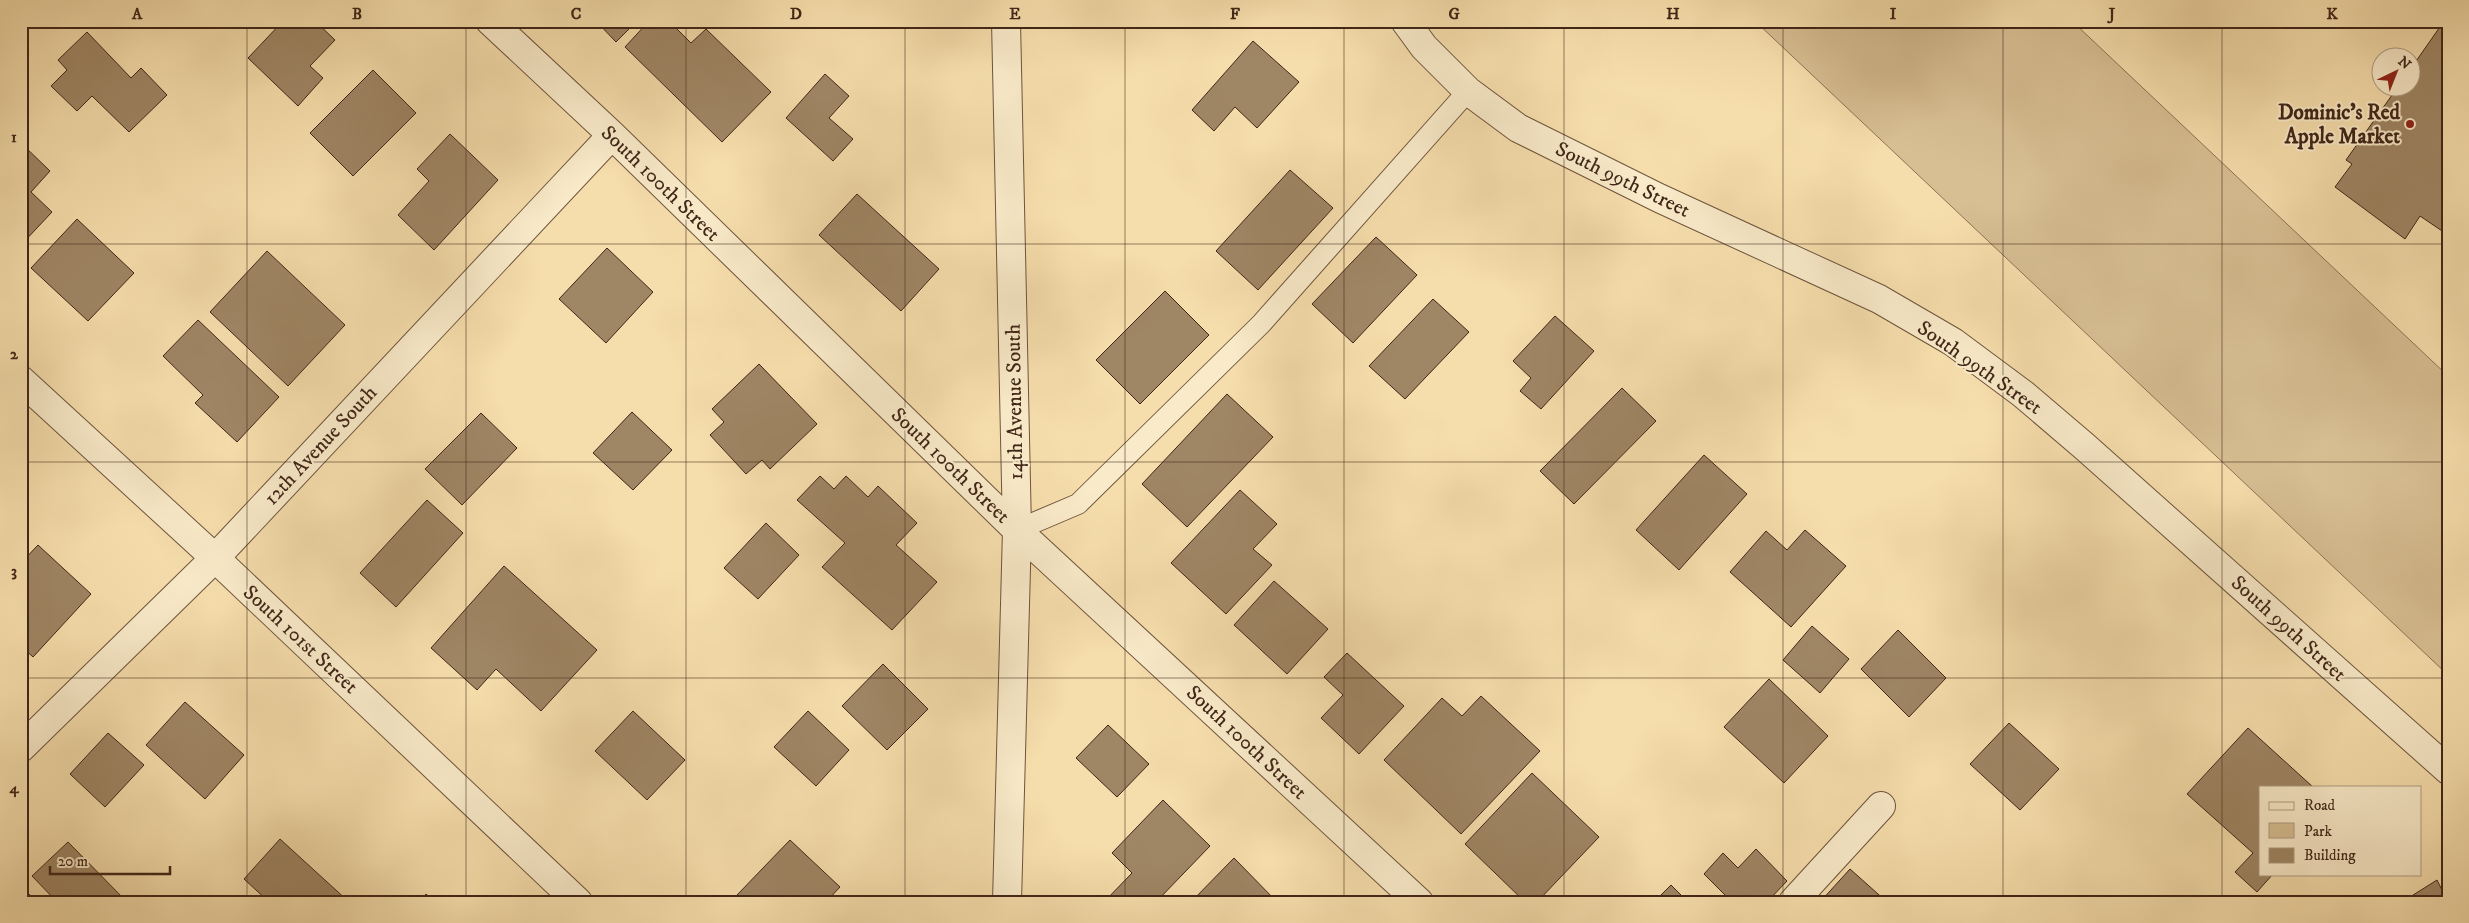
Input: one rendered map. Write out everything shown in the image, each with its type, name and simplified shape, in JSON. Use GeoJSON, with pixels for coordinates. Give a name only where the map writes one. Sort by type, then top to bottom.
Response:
{"type":"FeatureCollection","features":[{"type":"Feature","properties":{"kind":"street","name":"South 100th Street"},"geometry":{"type":"LineString","coordinates":[[490,21],[612,135],[1017,530],[1419,902]]}},
{"type":"Feature","properties":{"kind":"street","name":"14th Avenue South"},"geometry":{"type":"LineString","coordinates":[[1006,21],[1017,530],[1007,902]]}},
{"type":"Feature","properties":{"kind":"street","name":"South 99th Street"},"geometry":{"type":"LineString","coordinates":[[1405,21],[1424,47],[1468,91],[1518,128],[1660,198],[1878,299],[1952,342],[2023,394],[2084,446],[2448,770]]}},
{"type":"Feature","properties":{"kind":"street","name":"12th Avenue South"},"geometry":{"type":"LineString","coordinates":[[21,748],[215,558],[612,135]]}},
{"type":"Feature","properties":{"kind":"street","name":"South 101st Street"},"geometry":{"type":"LineString","coordinates":[[21,380],[215,558],[578,902]]}},
{"type":"Feature","properties":{"kind":"street"},"geometry":{"type":"LineString","coordinates":[[1792,902],[1881,806]]}},
{"type":"Feature","properties":{"kind":"lane"},"geometry":{"type":"LineString","coordinates":[[1017,530],[1078,504],[1261,324],[1468,91]]}},
{"type":"Feature","properties":{"kind":"green space"},"geometry":{"type":"Polygon","coordinates":[[[1755,21],[2072,21],[2448,376],[2448,675],[1755,21]]]}},
{"type":"Feature","properties":{"kind":"building"},"geometry":{"type":"Polygon","coordinates":[[[283,21],[315,21],[335,40],[310,66],[323,78],[298,106],[248,58],[283,21]]]}},
{"type":"Feature","properties":{"kind":"building"},"geometry":{"type":"Polygon","coordinates":[[[596,21],[637,21],[616,42],[596,21]]]}},
{"type":"Feature","properties":{"kind":"building"},"geometry":{"type":"Polygon","coordinates":[[[649,21],[669,21],[691,43],[706,29],[771,92],[722,142],[625,47],[649,21]]]}},
{"type":"Feature","properties":{"kind":"building","name":"Dominic's Red Apple Market"},"geometry":{"type":"Polygon","coordinates":[[[2444,21],[2448,21],[2448,235],[2420,216],[2405,239],[2335,187],[2352,164],[2346,160],[2390,98],[2422,98],[2422,53],[2444,21]]]}},
{"type":"Feature","properties":{"kind":"building"},"geometry":{"type":"Polygon","coordinates":[[[87,32],[131,78],[141,68],[167,95],[129,132],[92,96],[77,111],[51,86],[67,70],[58,60],[87,32]]]}},
{"type":"Feature","properties":{"kind":"building"},"geometry":{"type":"Polygon","coordinates":[[[1253,41],[1299,82],[1257,128],[1235,107],[1214,131],[1192,110],[1253,41]]]}},
{"type":"Feature","properties":{"kind":"building"},"geometry":{"type":"Polygon","coordinates":[[[373,70],[416,113],[353,176],[310,133],[373,70]]]}},
{"type":"Feature","properties":{"kind":"building"},"geometry":{"type":"Polygon","coordinates":[[[825,74],[849,96],[829,118],[853,139],[833,161],[786,118],[825,74]]]}},
{"type":"Feature","properties":{"kind":"building"},"geometry":{"type":"Polygon","coordinates":[[[450,134],[498,180],[434,250],[398,215],[429,181],[417,169],[450,134]]]}},
{"type":"Feature","properties":{"kind":"building"},"geometry":{"type":"Polygon","coordinates":[[[21,143],[50,171],[31,192],[52,212],[21,245],[21,143]]]}},
{"type":"Feature","properties":{"kind":"building"},"geometry":{"type":"Polygon","coordinates":[[[1290,170],[1333,208],[1258,290],[1216,251],[1290,170]]]}},
{"type":"Feature","properties":{"kind":"building"},"geometry":{"type":"Polygon","coordinates":[[[857,194],[939,269],[901,311],[819,235],[857,194]]]}},
{"type":"Feature","properties":{"kind":"building"},"geometry":{"type":"Polygon","coordinates":[[[77,219],[134,273],[88,321],[31,268],[77,219]]]}},
{"type":"Feature","properties":{"kind":"building"},"geometry":{"type":"Polygon","coordinates":[[[1376,237],[1417,275],[1353,343],[1312,304],[1376,237]]]}},
{"type":"Feature","properties":{"kind":"building"},"geometry":{"type":"Polygon","coordinates":[[[607,248],[653,292],[606,343],[559,299],[607,248]]]}},
{"type":"Feature","properties":{"kind":"building"},"geometry":{"type":"Polygon","coordinates":[[[267,251],[345,325],[288,386],[210,312],[267,251]]]}},
{"type":"Feature","properties":{"kind":"building"},"geometry":{"type":"Polygon","coordinates":[[[1165,291],[1209,335],[1140,404],[1096,360],[1165,291]]]}},
{"type":"Feature","properties":{"kind":"building"},"geometry":{"type":"Polygon","coordinates":[[[1433,299],[1469,332],[1405,399],[1369,366],[1433,299]]]}},
{"type":"Feature","properties":{"kind":"building"},"geometry":{"type":"Polygon","coordinates":[[[1555,316],[1594,351],[1541,409],[1520,391],[1531,378],[1513,361],[1555,316]]]}},
{"type":"Feature","properties":{"kind":"building"},"geometry":{"type":"Polygon","coordinates":[[[198,320],[279,397],[237,442],[195,403],[203,395],[163,356],[198,320]]]}},
{"type":"Feature","properties":{"kind":"building"},"geometry":{"type":"Polygon","coordinates":[[[759,364],[817,424],[770,469],[762,460],[746,474],[710,435],[724,422],[712,409],[759,364]]]}},
{"type":"Feature","properties":{"kind":"building"},"geometry":{"type":"Polygon","coordinates":[[[1622,388],[1656,421],[1574,504],[1540,471],[1622,388]]]}},
{"type":"Feature","properties":{"kind":"building"},"geometry":{"type":"Polygon","coordinates":[[[1227,394],[1273,437],[1187,527],[1142,484],[1227,394]]]}},
{"type":"Feature","properties":{"kind":"building"},"geometry":{"type":"Polygon","coordinates":[[[632,412],[672,450],[633,490],[593,453],[632,412]]]}},
{"type":"Feature","properties":{"kind":"building"},"geometry":{"type":"Polygon","coordinates":[[[481,413],[517,448],[462,505],[425,469],[481,413]]]}},
{"type":"Feature","properties":{"kind":"building"},"geometry":{"type":"Polygon","coordinates":[[[1704,455],[1747,494],[1679,570],[1636,530],[1704,455]]]}},
{"type":"Feature","properties":{"kind":"building"},"geometry":{"type":"Polygon","coordinates":[[[820,476],[834,489],[846,476],[868,497],[878,486],[917,523],[896,545],[937,582],[892,630],[822,567],[845,543],[797,500],[820,476]]]}},
{"type":"Feature","properties":{"kind":"building"},"geometry":{"type":"Polygon","coordinates":[[[1240,490],[1277,524],[1253,549],[1272,565],[1226,614],[1171,563],[1240,490]]]}},
{"type":"Feature","properties":{"kind":"building"},"geometry":{"type":"Polygon","coordinates":[[[427,500],[463,533],[396,607],[360,573],[427,500]]]}},
{"type":"Feature","properties":{"kind":"building"},"geometry":{"type":"Polygon","coordinates":[[[766,523],[799,555],[758,599],[724,568],[766,523]]]}},
{"type":"Feature","properties":{"kind":"building"},"geometry":{"type":"Polygon","coordinates":[[[1805,530],[1846,566],[1791,627],[1730,572],[1766,531],[1787,550],[1805,530]]]}},
{"type":"Feature","properties":{"kind":"building"},"geometry":{"type":"Polygon","coordinates":[[[38,545],[91,594],[33,657],[21,646],[21,563],[38,545]]]}},
{"type":"Feature","properties":{"kind":"building"},"geometry":{"type":"Polygon","coordinates":[[[504,566],[597,650],[541,711],[496,669],[477,690],[431,648],[504,566]]]}},
{"type":"Feature","properties":{"kind":"building"},"geometry":{"type":"Polygon","coordinates":[[[1274,581],[1328,629],[1287,674],[1234,625],[1274,581]]]}},
{"type":"Feature","properties":{"kind":"building"},"geometry":{"type":"Polygon","coordinates":[[[1812,626],[1849,659],[1820,693],[1783,660],[1812,626]]]}},
{"type":"Feature","properties":{"kind":"building"},"geometry":{"type":"Polygon","coordinates":[[[1898,630],[1946,678],[1909,717],[1861,669],[1898,630]]]}},
{"type":"Feature","properties":{"kind":"building"},"geometry":{"type":"Polygon","coordinates":[[[1347,653],[1404,706],[1359,754],[1321,718],[1343,695],[1324,677],[1347,653]]]}},
{"type":"Feature","properties":{"kind":"building"},"geometry":{"type":"Polygon","coordinates":[[[883,664],[928,709],[887,750],[842,706],[883,664]]]}},
{"type":"Feature","properties":{"kind":"building"},"geometry":{"type":"Polygon","coordinates":[[[1769,679],[1828,736],[1784,783],[1724,727],[1769,679]]]}},
{"type":"Feature","properties":{"kind":"building"},"geometry":{"type":"Polygon","coordinates":[[[1481,696],[1540,751],[1461,834],[1384,760],[1442,698],[1462,716],[1481,696]]]}},
{"type":"Feature","properties":{"kind":"building"},"geometry":{"type":"Polygon","coordinates":[[[185,702],[244,755],[205,799],[146,745],[185,702]]]}},
{"type":"Feature","properties":{"kind":"building"},"geometry":{"type":"Polygon","coordinates":[[[633,711],[685,760],[647,800],[595,751],[633,711]]]}},
{"type":"Feature","properties":{"kind":"building"},"geometry":{"type":"Polygon","coordinates":[[[808,711],[849,750],[816,786],[774,747],[808,711]]]}},
{"type":"Feature","properties":{"kind":"building"},"geometry":{"type":"Polygon","coordinates":[[[2009,723],[2059,769],[2020,810],[1970,764],[2009,723]]]}},
{"type":"Feature","properties":{"kind":"building"},"geometry":{"type":"Polygon","coordinates":[[[1108,725],[1149,764],[1117,797],[1076,758],[1108,725]]]}},
{"type":"Feature","properties":{"kind":"building"},"geometry":{"type":"Polygon","coordinates":[[[2248,728],[2312,786],[2259,786],[2259,876],[2271,876],[2257,892],[2235,872],[2253,853],[2187,794],[2248,728]]]}},
{"type":"Feature","properties":{"kind":"building"},"geometry":{"type":"Polygon","coordinates":[[[108,733],[144,765],[105,807],[70,774],[108,733]]]}},
{"type":"Feature","properties":{"kind":"building"},"geometry":{"type":"Polygon","coordinates":[[[1532,773],[1599,837],[1537,902],[1525,902],[1465,844],[1532,773]]]}},
{"type":"Feature","properties":{"kind":"building"},"geometry":{"type":"Polygon","coordinates":[[[1163,800],[1210,846],[1156,902],[1104,902],[1132,873],[1112,853],[1163,800]]]}},
{"type":"Feature","properties":{"kind":"building"},"geometry":{"type":"Polygon","coordinates":[[[280,839],[349,902],[269,902],[244,879],[280,839]]]}},
{"type":"Feature","properties":{"kind":"building"},"geometry":{"type":"Polygon","coordinates":[[[790,840],[840,887],[826,902],[744,902],[737,895],[790,840]]]}},
{"type":"Feature","properties":{"kind":"building"},"geometry":{"type":"Polygon","coordinates":[[[68,842],[127,902],[57,902],[32,876],[68,842]]]}},
{"type":"Feature","properties":{"kind":"building"},"geometry":{"type":"Polygon","coordinates":[[[1756,849],[1787,881],[1767,902],[1732,902],[1704,874],[1723,853],[1738,868],[1756,849]]]}},
{"type":"Feature","properties":{"kind":"building"},"geometry":{"type":"Polygon","coordinates":[[[1234,858],[1277,902],[1191,902],[1234,858]]]}},
{"type":"Feature","properties":{"kind":"building"},"geometry":{"type":"Polygon","coordinates":[[[1850,869],[1887,902],[1820,902],[1850,869]]]}},
{"type":"Feature","properties":{"kind":"building"},"geometry":{"type":"Polygon","coordinates":[[[2437,880],[2448,902],[2402,902],[2437,880]]]}},
{"type":"Feature","properties":{"kind":"building"},"geometry":{"type":"Polygon","coordinates":[[[1671,885],[1688,902],[1654,902],[1671,885]]]}},
{"type":"Feature","properties":{"kind":"building"},"geometry":{"type":"Polygon","coordinates":[[[21,886],[37,902],[21,902],[21,886]]]}},
{"type":"Feature","properties":{"kind":"building"},"geometry":{"type":"Polygon","coordinates":[[[426,894],[435,902],[420,902],[426,894]]]}},
{"type":"Feature","properties":{"kind":"building"},"geometry":{"type":"Polygon","coordinates":[[[1589,897],[1594,902],[1584,902],[1589,897]]]}},
{"type":"Feature","properties":{"kind":"place","name":"Dominic's Red Apple Market"},"geometry":{"type":"Point","coordinates":[2410,124]}}]}
